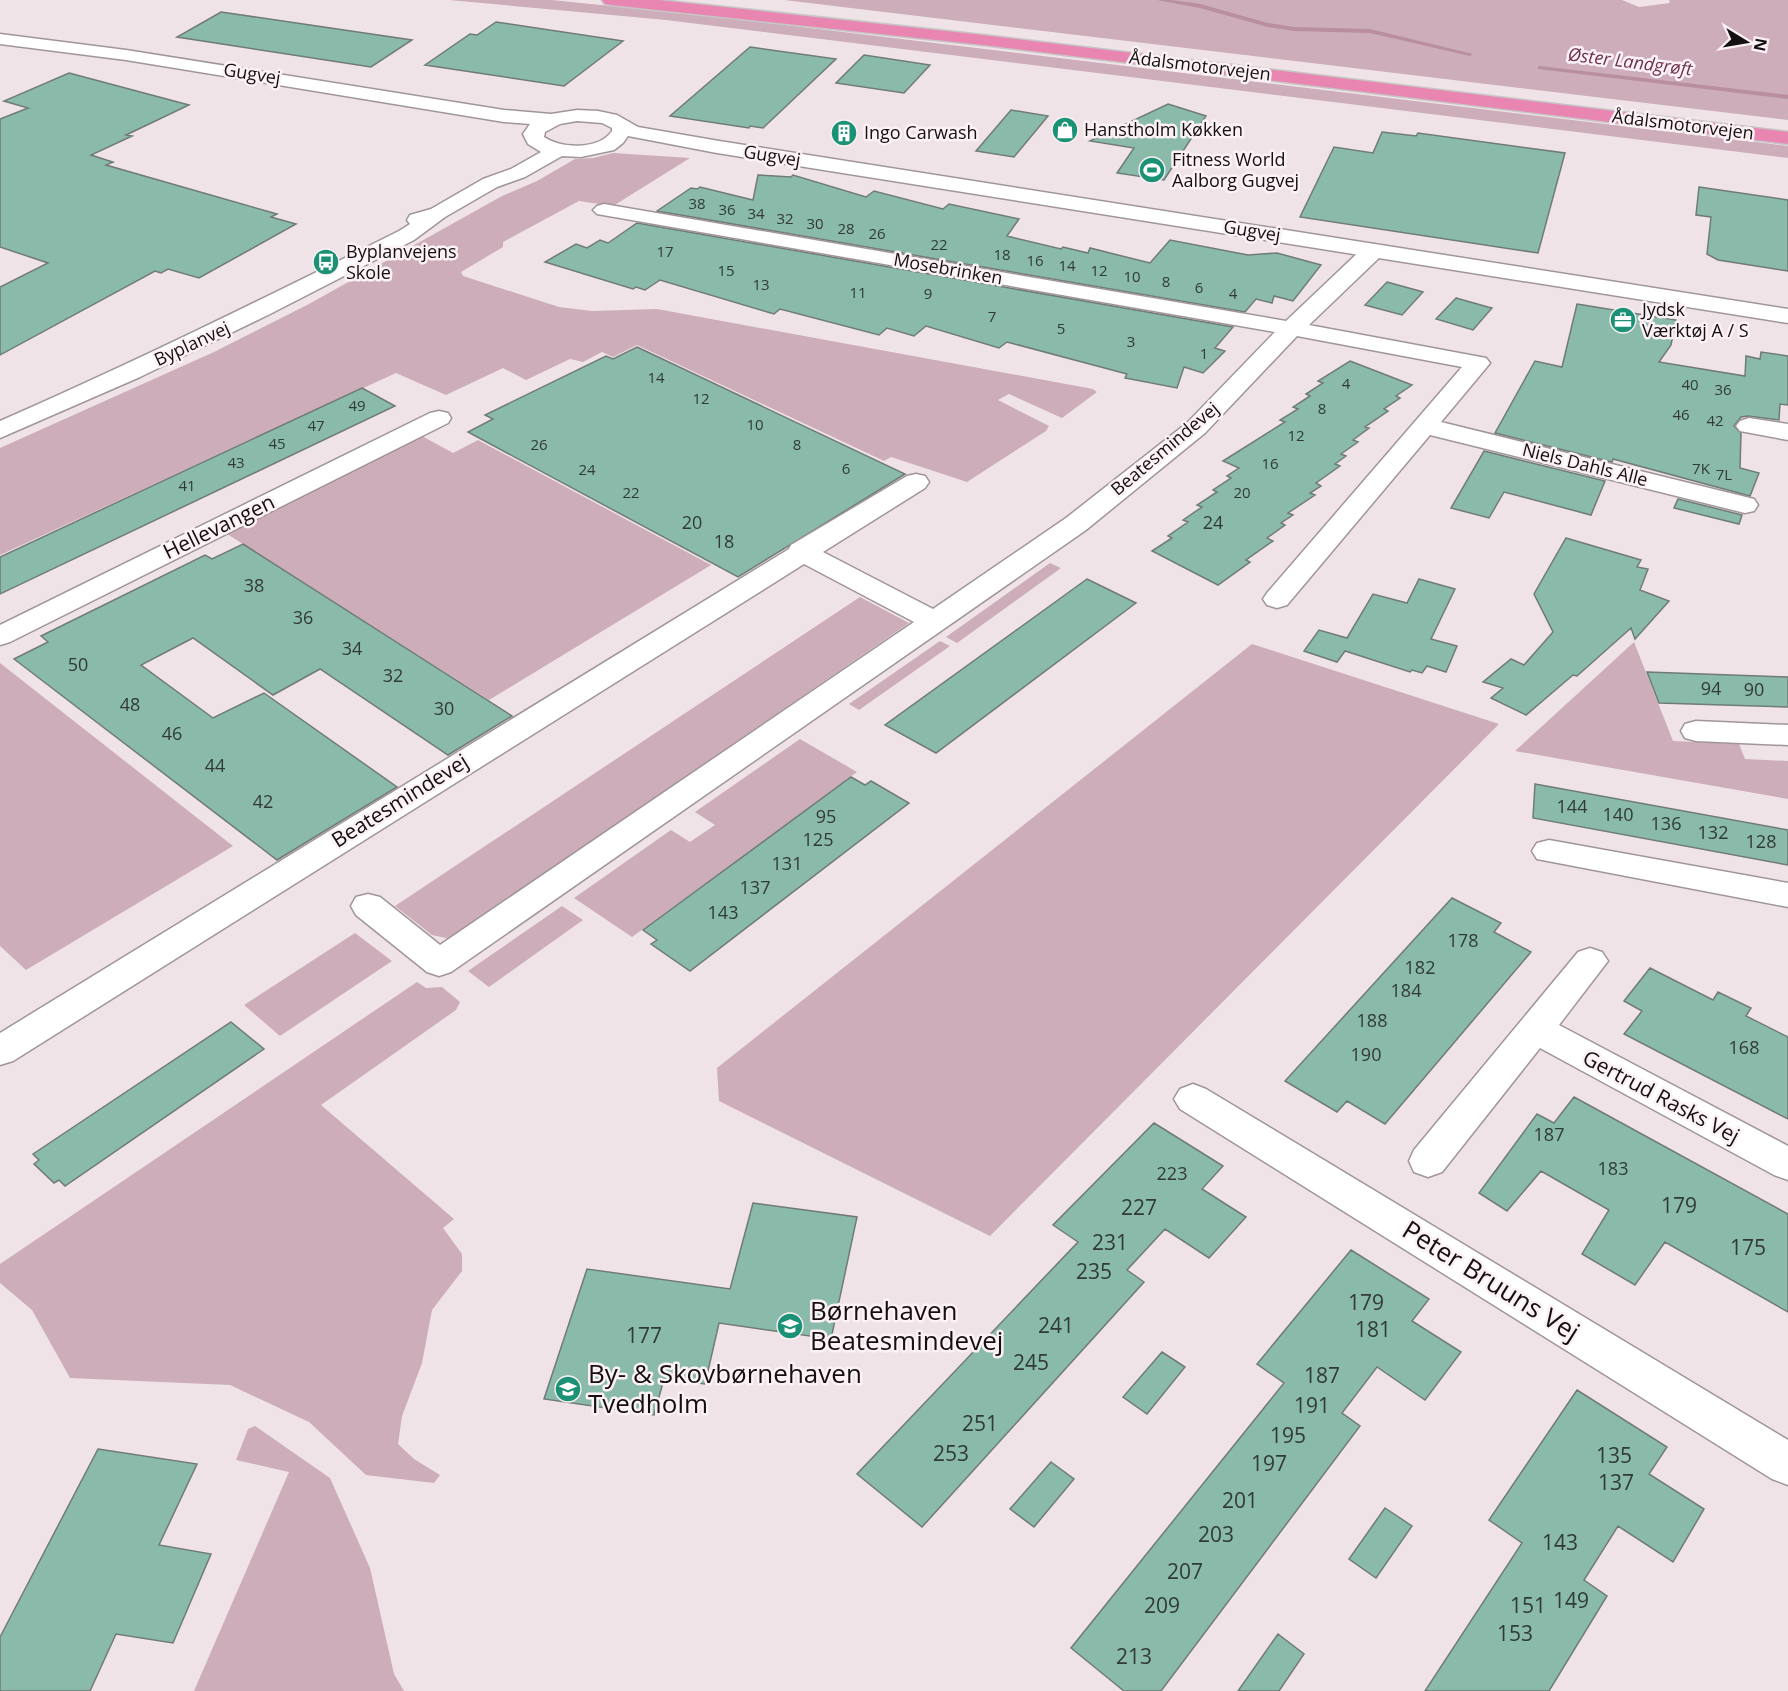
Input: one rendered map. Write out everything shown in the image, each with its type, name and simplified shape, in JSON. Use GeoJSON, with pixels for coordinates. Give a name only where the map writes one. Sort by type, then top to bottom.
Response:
{"type":"FeatureCollection","features":[{"type":"Feature","properties":{"kind":"highway","name":"Ådalsmotorvejen"},"geometry":{"type":"LineString","coordinates":[[612,0],[983,40],[1788,138]]}},
{"type":"Feature","properties":{"kind":"highway","name":"Ådalsmotorvejen"},"geometry":{"type":"LineString","coordinates":[[708,0],[1232,59],[1788,128]]}},
{"type":"Feature","properties":{"kind":"street","name":"Gugvej"},"geometry":{"type":"LineString","coordinates":[[0,39],[126,55],[504,116],[582,151],[636,143],[686,148],[717,147]]}},
{"type":"Feature","properties":{"kind":"street","name":"Gugvej"},"geometry":{"type":"LineString","coordinates":[[547,137],[574,116],[598,116],[637,133],[694,139],[717,147],[1788,316]]}},
{"type":"Feature","properties":{"kind":"street"},"geometry":{"type":"LineString","coordinates":[[605,146],[620,136],[621,127]]}},
{"type":"Feature","properties":{"kind":"street","name":"Byplanvej"},"geometry":{"type":"LineString","coordinates":[[0,430],[118,379],[231,325],[379,247],[398,230],[412,222],[438,213],[490,183],[518,173],[547,137]]}},
{"type":"Feature","properties":{"kind":"street","name":"Mosebrinken"},"geometry":{"type":"LineString","coordinates":[[604,210],[1292,328]]}},
{"type":"Feature","properties":{"kind":"street","name":"Beatesmindevej"},"geometry":{"type":"LineString","coordinates":[[368,906],[439,963],[1076,524],[1196,428],[1292,328],[1373,251]]}},
{"type":"Feature","properties":{"kind":"street"},"geometry":{"type":"LineString","coordinates":[[1277,599],[1478,363],[1292,328]]}},
{"type":"Feature","properties":{"kind":"street","name":"Hellevangen"},"geometry":{"type":"LineString","coordinates":[[0,636],[439,418]]}},
{"type":"Feature","properties":{"kind":"street","name":"Niels Dahls Alle"},"geometry":{"type":"LineString","coordinates":[[1425,426],[1745,505]]}},
{"type":"Feature","properties":{"kind":"street"},"geometry":{"type":"LineString","coordinates":[[1749,426],[1788,432]]}},
{"type":"Feature","properties":{"kind":"street","name":"Beatesmindevej"},"geometry":{"type":"LineString","coordinates":[[0,1051],[916,482]]}},
{"type":"Feature","properties":{"kind":"street"},"geometry":{"type":"LineString","coordinates":[[801,552],[935,622]]}},
{"type":"Feature","properties":{"kind":"street"},"geometry":{"type":"LineString","coordinates":[[1696,731],[1788,735]]}},
{"type":"Feature","properties":{"kind":"street"},"geometry":{"type":"LineString","coordinates":[[1549,851],[1788,896]]}},
{"type":"Feature","properties":{"kind":"street"},"geometry":{"type":"LineString","coordinates":[[1428,1161],[1590,961]]}},
{"type":"Feature","properties":{"kind":"street","name":"Gertrud Rasks Vej"},"geometry":{"type":"LineString","coordinates":[[1534,1029],[1788,1164]]}},
{"type":"Feature","properties":{"kind":"street","name":"Peter Bruuns Vej"},"geometry":{"type":"LineString","coordinates":[[1193,1099],[1788,1464]]}},
{"type":"Feature","properties":{"kind":"shaded area"},"geometry":{"type":"Polygon","coordinates":[[[449,0],[552,0],[727,18],[1788,146],[1788,158],[666,20],[449,0]]]}},
{"type":"Feature","properties":{"kind":"shaded area"},"geometry":{"type":"Polygon","coordinates":[[[784,0],[1622,0],[1639,7],[1670,3],[1669,0],[1788,0],[1788,120],[784,0]]]}},
{"type":"Feature","properties":{"kind":"shaded area"},"geometry":{"type":"Polygon","coordinates":[[[613,153],[690,158],[613,206],[579,201],[503,242],[503,247],[461,272],[463,276],[559,307],[592,311],[657,309],[1093,389],[1097,392],[1062,418],[1009,394],[998,400],[1049,426],[1046,431],[967,482],[891,457],[884,461],[637,345],[613,357],[602,352],[583,362],[570,359],[526,380],[503,368],[446,395],[396,373],[0,555],[0,448],[214,352],[309,304],[502,196],[537,181],[575,159],[593,158],[613,153]]]}},
{"type":"Feature","properties":{"kind":"shaded area"},"geometry":{"type":"Polygon","coordinates":[[[420,435],[453,453],[478,440],[711,565],[489,700],[224,532],[420,435]]]}},
{"type":"Feature","properties":{"kind":"shaded area"},"geometry":{"type":"Polygon","coordinates":[[[1050,563],[1061,568],[957,643],[946,637],[1050,563]]]}},
{"type":"Feature","properties":{"kind":"shaded area"},"geometry":{"type":"Polygon","coordinates":[[[860,597],[909,623],[450,939],[432,935],[395,906],[860,597]]]}},
{"type":"Feature","properties":{"kind":"shaded area"},"geometry":{"type":"Polygon","coordinates":[[[940,641],[950,646],[859,710],[849,704],[940,641]]]}},
{"type":"Feature","properties":{"kind":"shaded area"},"geometry":{"type":"Polygon","coordinates":[[[1634,642],[1673,741],[1739,744],[1745,759],[1788,761],[1788,799],[1515,751],[1634,642]]]}},
{"type":"Feature","properties":{"kind":"shaded area"},"geometry":{"type":"Polygon","coordinates":[[[1252,644],[1499,724],[990,1236],[719,1101],[717,1068],[1252,644]]]}},
{"type":"Feature","properties":{"kind":"shaded area"},"geometry":{"type":"Polygon","coordinates":[[[0,663],[233,846],[26,970],[0,946],[0,663]]]}},
{"type":"Feature","properties":{"kind":"shaded area"},"geometry":{"type":"Polygon","coordinates":[[[800,739],[857,772],[632,937],[574,898],[671,830],[690,842],[715,825],[695,812],[800,739]]]}},
{"type":"Feature","properties":{"kind":"shaded area"},"geometry":{"type":"Polygon","coordinates":[[[562,906],[583,920],[489,987],[468,971],[562,906]]]}},
{"type":"Feature","properties":{"kind":"shaded area"},"geometry":{"type":"Polygon","coordinates":[[[355,933],[392,961],[280,1036],[244,1005],[355,933]]]}},
{"type":"Feature","properties":{"kind":"shaded area"},"geometry":{"type":"Polygon","coordinates":[[[417,982],[426,988],[442,987],[460,1002],[456,1010],[321,1105],[454,1219],[443,1228],[462,1254],[462,1271],[432,1310],[422,1363],[402,1416],[398,1444],[414,1459],[440,1475],[434,1483],[366,1475],[309,1422],[230,1385],[70,1378],[32,1310],[0,1283],[0,1264],[417,982]]]}},
{"type":"Feature","properties":{"kind":"shaded area"},"geometry":{"type":"Polygon","coordinates":[[[255,1426],[330,1478],[370,1568],[394,1674],[404,1691],[194,1691],[289,1472],[236,1460],[248,1429],[255,1426]]]}},
{"type":"Feature","properties":{"kind":"building"},"geometry":{"type":"Polygon","coordinates":[[[221,12],[412,40],[371,67],[177,37],[221,12]]]}},
{"type":"Feature","properties":{"kind":"building"},"geometry":{"type":"Polygon","coordinates":[[[496,22],[623,41],[564,86],[425,65],[470,34],[477,35],[496,22]]]}},
{"type":"Feature","properties":{"kind":"building"},"geometry":{"type":"Polygon","coordinates":[[[750,47],[836,59],[763,128],[670,116],[750,47]]]}},
{"type":"Feature","properties":{"kind":"building"},"geometry":{"type":"Polygon","coordinates":[[[864,55],[930,65],[904,93],[836,83],[864,55]]]}},
{"type":"Feature","properties":{"kind":"building"},"geometry":{"type":"Polygon","coordinates":[[[69,73],[189,105],[126,135],[132,136],[91,155],[113,162],[106,165],[277,214],[271,217],[296,224],[199,278],[168,269],[161,273],[155,271],[0,355],[0,287],[48,263],[0,247],[0,119],[28,108],[4,101],[69,73]]]}},
{"type":"Feature","properties":{"kind":"building"},"geometry":{"type":"Polygon","coordinates":[[[1168,104],[1206,116],[1164,180],[1117,173],[1134,148],[1090,141],[1168,104]]]}},
{"type":"Feature","properties":{"kind":"building"},"geometry":{"type":"Polygon","coordinates":[[[1011,110],[1048,116],[1014,157],[976,151],[1011,110]]]}},
{"type":"Feature","properties":{"kind":"building"},"geometry":{"type":"Polygon","coordinates":[[[1382,132],[1416,136],[1418,133],[1565,153],[1538,253],[1300,217],[1334,147],[1373,153],[1382,132]]]}},
{"type":"Feature","properties":{"kind":"building"},"geometry":{"type":"Polygon","coordinates":[[[758,175],[791,177],[793,175],[866,197],[874,191],[943,209],[949,204],[1019,219],[1007,236],[1061,249],[1063,247],[1088,253],[1090,248],[1150,263],[1170,240],[1248,255],[1277,253],[1321,265],[1293,301],[1274,296],[1272,303],[1256,299],[1245,312],[657,211],[691,188],[700,187],[753,200],[758,175]]]}},
{"type":"Feature","properties":{"kind":"building"},"geometry":{"type":"Polygon","coordinates":[[[1699,187],[1788,200],[1788,271],[1718,260],[1707,254],[1711,217],[1696,215],[1699,187]]]}},
{"type":"Feature","properties":{"kind":"building"},"geometry":{"type":"Polygon","coordinates":[[[637,223],[1233,327],[1215,348],[1225,351],[1203,373],[1184,367],[1177,388],[1125,378],[1127,374],[1007,342],[999,348],[926,326],[914,336],[887,328],[879,335],[780,309],[774,314],[660,280],[645,290],[636,287],[633,289],[545,262],[576,244],[587,248],[600,240],[608,243],[637,223]]]}},
{"type":"Feature","properties":{"kind":"building"},"geometry":{"type":"Polygon","coordinates":[[[1387,282],[1423,292],[1402,315],[1365,305],[1387,282]]]}},
{"type":"Feature","properties":{"kind":"building"},"geometry":{"type":"Polygon","coordinates":[[[1456,298],[1492,308],[1473,330],[1436,319],[1456,298]]]}},
{"type":"Feature","properties":{"kind":"building"},"geometry":{"type":"Polygon","coordinates":[[[1577,304],[1676,320],[1671,345],[1659,362],[1745,376],[1746,356],[1760,359],[1761,352],[1788,356],[1788,405],[1780,404],[1779,420],[1748,416],[1741,417],[1734,426],[1741,433],[1740,468],[1759,473],[1750,496],[1613,459],[1612,462],[1495,433],[1535,361],[1562,367],[1577,304]]]}},
{"type":"Feature","properties":{"kind":"building"},"geometry":{"type":"Polygon","coordinates":[[[637,347],[905,474],[738,577],[468,432],[493,419],[485,415],[606,356],[613,359],[637,347]]]}},
{"type":"Feature","properties":{"kind":"building"},"geometry":{"type":"Polygon","coordinates":[[[1350,361],[1412,385],[1396,396],[1400,398],[1384,409],[1388,411],[1365,427],[1369,428],[1353,440],[1358,442],[1341,454],[1346,456],[1335,464],[1340,466],[1316,483],[1321,486],[1310,493],[1315,495],[1288,513],[1293,515],[1281,523],[1285,525],[1267,538],[1273,541],[1246,560],[1250,562],[1218,585],[1152,551],[1172,538],[1168,536],[1188,522],[1183,520],[1202,507],[1197,505],[1217,492],[1213,490],[1231,478],[1227,476],[1239,468],[1223,461],[1285,422],[1280,420],[1298,409],[1293,407],[1310,396],[1306,394],[1323,383],[1318,381],[1350,361]]]}},
{"type":"Feature","properties":{"kind":"building"},"geometry":{"type":"Polygon","coordinates":[[[362,388],[395,406],[0,594],[0,557],[362,388]]]}},
{"type":"Feature","properties":{"kind":"building"},"geometry":{"type":"Polygon","coordinates":[[[1484,451],[1605,481],[1591,515],[1504,492],[1489,518],[1451,508],[1484,451]]]}},
{"type":"Feature","properties":{"kind":"building"},"geometry":{"type":"Polygon","coordinates":[[[1678,499],[1742,515],[1739,524],[1674,508],[1678,499]]]}},
{"type":"Feature","properties":{"kind":"building"},"geometry":{"type":"Polygon","coordinates":[[[1566,538],[1641,560],[1637,567],[1648,569],[1640,590],[1669,601],[1635,639],[1631,628],[1577,676],[1573,675],[1526,715],[1491,698],[1503,688],[1483,682],[1511,659],[1524,665],[1553,632],[1534,594],[1566,538]]]}},
{"type":"Feature","properties":{"kind":"building"},"geometry":{"type":"Polygon","coordinates":[[[243,544],[512,716],[448,755],[320,669],[273,695],[193,638],[141,665],[213,718],[264,693],[397,787],[277,860],[14,659],[48,642],[41,636],[205,555],[212,559],[243,544]]]}},
{"type":"Feature","properties":{"kind":"building"},"geometry":{"type":"Polygon","coordinates":[[[1087,579],[1136,603],[936,753],[885,725],[1087,579]]]}},
{"type":"Feature","properties":{"kind":"building"},"geometry":{"type":"Polygon","coordinates":[[[1419,579],[1455,589],[1431,639],[1457,646],[1446,672],[1427,666],[1422,673],[1412,670],[1410,672],[1345,651],[1337,662],[1304,651],[1319,630],[1347,638],[1373,594],[1407,603],[1419,579]]]}},
{"type":"Feature","properties":{"kind":"building"},"geometry":{"type":"Polygon","coordinates":[[[1647,672],[1788,677],[1788,707],[1659,703],[1647,672]]]}},
{"type":"Feature","properties":{"kind":"building"},"geometry":{"type":"Polygon","coordinates":[[[851,777],[865,785],[871,781],[909,803],[690,971],[651,944],[657,940],[643,930],[851,777]]]}},
{"type":"Feature","properties":{"kind":"building"},"geometry":{"type":"Polygon","coordinates":[[[1535,784],[1788,830],[1788,865],[1533,818],[1535,784]]]}},
{"type":"Feature","properties":{"kind":"building"},"geometry":{"type":"Polygon","coordinates":[[[1452,898],[1501,923],[1494,932],[1531,952],[1385,1124],[1347,1101],[1337,1112],[1285,1081],[1452,898]]]}},
{"type":"Feature","properties":{"kind":"building"},"geometry":{"type":"Polygon","coordinates":[[[1650,968],[1713,1000],[1718,992],[1751,1008],[1746,1016],[1788,1037],[1788,1119],[1624,1034],[1642,1011],[1624,1001],[1650,968]]]}},
{"type":"Feature","properties":{"kind":"building"},"geometry":{"type":"Polygon","coordinates":[[[231,1022],[264,1049],[65,1186],[59,1180],[54,1183],[34,1164],[39,1160],[33,1154],[231,1022]]]}},
{"type":"Feature","properties":{"kind":"building"},"geometry":{"type":"Polygon","coordinates":[[[1574,1097],[1788,1214],[1788,1312],[1665,1242],[1635,1285],[1582,1254],[1609,1210],[1541,1171],[1507,1211],[1479,1193],[1537,1114],[1554,1123],[1574,1097]]]}},
{"type":"Feature","properties":{"kind":"building"},"geometry":{"type":"Polygon","coordinates":[[[1154,1123],[1223,1166],[1202,1189],[1246,1217],[1209,1258],[1165,1229],[1127,1270],[1144,1282],[922,1527],[857,1474],[1078,1242],[1053,1225],[1154,1123]]]}},
{"type":"Feature","properties":{"kind":"building"},"geometry":{"type":"Polygon","coordinates":[[[753,1203],[857,1217],[831,1339],[719,1323],[705,1384],[664,1379],[654,1415],[544,1399],[587,1269],[730,1289],[753,1203]]]}},
{"type":"Feature","properties":{"kind":"building"},"geometry":{"type":"Polygon","coordinates":[[[1351,1250],[1429,1299],[1412,1321],[1461,1352],[1425,1400],[1377,1367],[1342,1413],[1360,1426],[1161,1691],[1124,1691],[1071,1648],[1284,1383],[1257,1364],[1351,1250]]]}},
{"type":"Feature","properties":{"kind":"building"},"geometry":{"type":"Polygon","coordinates":[[[1162,1352],[1185,1367],[1147,1414],[1123,1397],[1162,1352]]]}},
{"type":"Feature","properties":{"kind":"building"},"geometry":{"type":"Polygon","coordinates":[[[1577,1390],[1667,1447],[1649,1474],[1704,1509],[1673,1562],[1618,1526],[1584,1580],[1607,1596],[1549,1691],[1425,1691],[1522,1543],[1489,1520],[1577,1390]]]}},
{"type":"Feature","properties":{"kind":"building"},"geometry":{"type":"Polygon","coordinates":[[[98,1449],[197,1464],[159,1545],[211,1554],[173,1643],[116,1634],[90,1691],[0,1691],[0,1637],[98,1449]]]}},
{"type":"Feature","properties":{"kind":"building"},"geometry":{"type":"Polygon","coordinates":[[[1051,1462],[1074,1479],[1034,1527],[1010,1509],[1051,1462]]]}},
{"type":"Feature","properties":{"kind":"building"},"geometry":{"type":"Polygon","coordinates":[[[1385,1508],[1412,1526],[1376,1578],[1349,1559],[1385,1508]]]}},
{"type":"Feature","properties":{"kind":"building"},"geometry":{"type":"Polygon","coordinates":[[[1278,1634],[1304,1654],[1279,1691],[1238,1691],[1278,1634]]]}},
{"type":"Feature","properties":{"kind":"waterway","name":"Øster Landgrøft"},"geometry":{"type":"LineString","coordinates":[[1160,0],[1200,6],[1268,25],[1294,29],[1370,31],[1470,54]]}},
{"type":"Feature","properties":{"kind":"waterway","name":"Øster Landgrøft"},"geometry":{"type":"LineString","coordinates":[[1540,68],[1788,97]]}},
{"type":"Feature","properties":{"kind":"place","name":"Hanstholm Køkken"},"geometry":{"type":"Point","coordinates":[1065,130]}},
{"type":"Feature","properties":{"kind":"place","name":"Ingo Carwash"},"geometry":{"type":"Point","coordinates":[844,133]}},
{"type":"Feature","properties":{"kind":"place","name":"Fitness World Aalborg Gugvej"},"geometry":{"type":"Point","coordinates":[1152,170]}},
{"type":"Feature","properties":{"kind":"place","name":"Byplanvejens Skole"},"geometry":{"type":"Point","coordinates":[326,262]}},
{"type":"Feature","properties":{"kind":"place","name":"Jydsk Værktøj A / S"},"geometry":{"type":"Point","coordinates":[1623,320]}},
{"type":"Feature","properties":{"kind":"place","name":"Børnehaven Beatesmindevej"},"geometry":{"type":"Point","coordinates":[790,1326]}},
{"type":"Feature","properties":{"kind":"place","name":"By- & Skovbørnehaven Tvedholm"},"geometry":{"type":"Point","coordinates":[568,1389]}}]}
